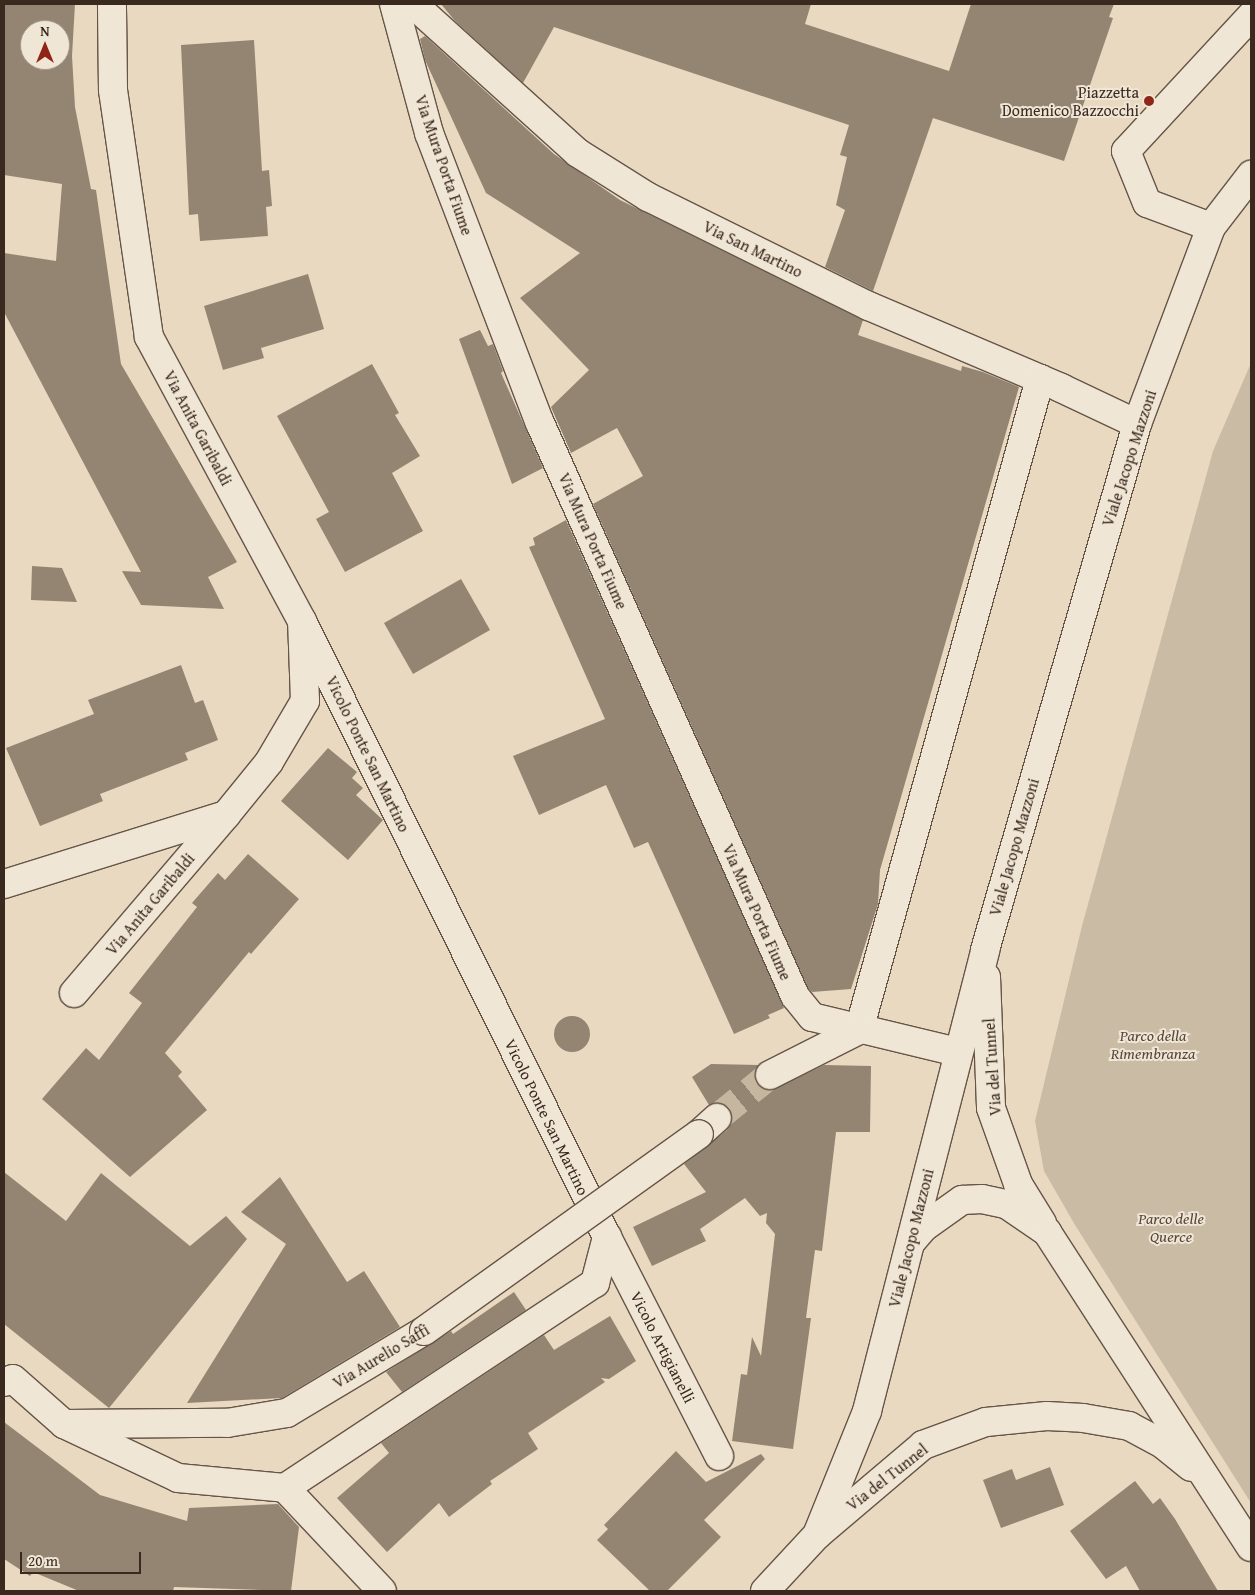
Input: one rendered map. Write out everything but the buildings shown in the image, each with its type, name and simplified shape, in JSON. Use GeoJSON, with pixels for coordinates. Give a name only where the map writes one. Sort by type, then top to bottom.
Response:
{"type":"FeatureCollection","features":[{"type":"Feature","properties":{"kind":"street","name":"Via Anita Garibaldi"},"geometry":{"type":"LineString","coordinates":[[74,993],[269,762],[305,701],[302,621],[148,337],[113,90],[112,4]]}},
{"type":"Feature","properties":{"kind":"street","name":"Via Mura Porta Fiume"},"geometry":{"type":"LineString","coordinates":[[394,4],[429,133],[540,423],[608,570],[705,798],[795,996],[812,1017],[859,1030]]}},
{"type":"Feature","properties":{"kind":"street","name":"Via San Martino"},"geometry":{"type":"LineString","coordinates":[[413,4],[578,153],[648,197],[869,306],[1040,379],[1137,424]]}},
{"type":"Feature","properties":{"kind":"street"},"geometry":{"type":"LineString","coordinates":[[1211,227],[1147,203],[1126,151],[1251,16]]}},
{"type":"Feature","properties":{"kind":"street","name":"Viale Jacopo Mazzoni"},"geometry":{"type":"LineString","coordinates":[[817,1535],[867,1411],[985,950],[1137,424],[1211,227],[1251,175]]}},
{"type":"Feature","properties":{"kind":"street"},"geometry":{"type":"LineString","coordinates":[[859,1030],[1040,379]]}},
{"type":"Feature","properties":{"kind":"street","name":"Vicolo Ponte San Martino"},"geometry":{"type":"LineString","coordinates":[[302,621],[607,1237]]}},
{"type":"Feature","properties":{"kind":"street","name":"Via Anita Garibaldi"},"geometry":{"type":"LineString","coordinates":[[4,884],[226,815]]}},
{"type":"Feature","properties":{"kind":"street","name":"Via del Tunnel"},"geometry":{"type":"LineString","coordinates":[[985,950],[991,1108],[1018,1184],[1251,1547]]}},
{"type":"Feature","properties":{"kind":"street"},"geometry":{"type":"LineString","coordinates":[[770,1075],[859,1030],[958,1052]]}},
{"type":"Feature","properties":{"kind":"street","name":"Via Aurelio Saffi"},"geometry":{"type":"LineString","coordinates":[[64,1424],[227,1423],[287,1413],[424,1331],[708,1126]]}},
{"type":"Feature","properties":{"kind":"street","name":"Via del Tunnel"},"geometry":{"type":"LineString","coordinates":[[911,1242],[924,1227],[962,1200],[982,1199],[1006,1204],[1048,1232]]}},
{"type":"Feature","properties":{"kind":"street"},"geometry":{"type":"LineString","coordinates":[[7,1374],[64,1424],[178,1478],[285,1488],[595,1284],[607,1237]]}},
{"type":"Feature","properties":{"kind":"street","name":"Vicolo Artigianelli"},"geometry":{"type":"LineString","coordinates":[[607,1237],[719,1456]]}},
{"type":"Feature","properties":{"kind":"street","name":"Via del Tunnel"},"geometry":{"type":"LineString","coordinates":[[817,1535],[923,1445],[986,1422],[1046,1416],[1083,1418],[1129,1426],[1164,1445],[1212,1484]]}},
{"type":"Feature","properties":{"kind":"street"},"geometry":{"type":"LineString","coordinates":[[285,1488],[382,1591]]}},
{"type":"Feature","properties":{"kind":"street"},"geometry":{"type":"LineString","coordinates":[[765,1591],[817,1535]]}},
{"type":"Feature","properties":{"kind":"green space","name":"Parco della Rimembranza"},"geometry":{"type":"Polygon","coordinates":[[[1251,363],[1251,1503],[1075,1225],[1044,1171],[1035,1121],[1082,926],[1213,451],[1251,363]]]}},
{"type":"Feature","properties":{"kind":"tunnel"},"geometry":{"type":"LineString","coordinates":[[717,1118],[770,1075]]}},
{"type":"Feature","properties":{"kind":"place","name":"Piazzetta Domenico Bazzocchi"},"geometry":{"type":"Point","coordinates":[1149,101]}},
{"type":"Feature","properties":{"kind":"park label","name":"Parco delle Querce"},"geometry":{"type":"Point","coordinates":[1171,1227]}}]}
